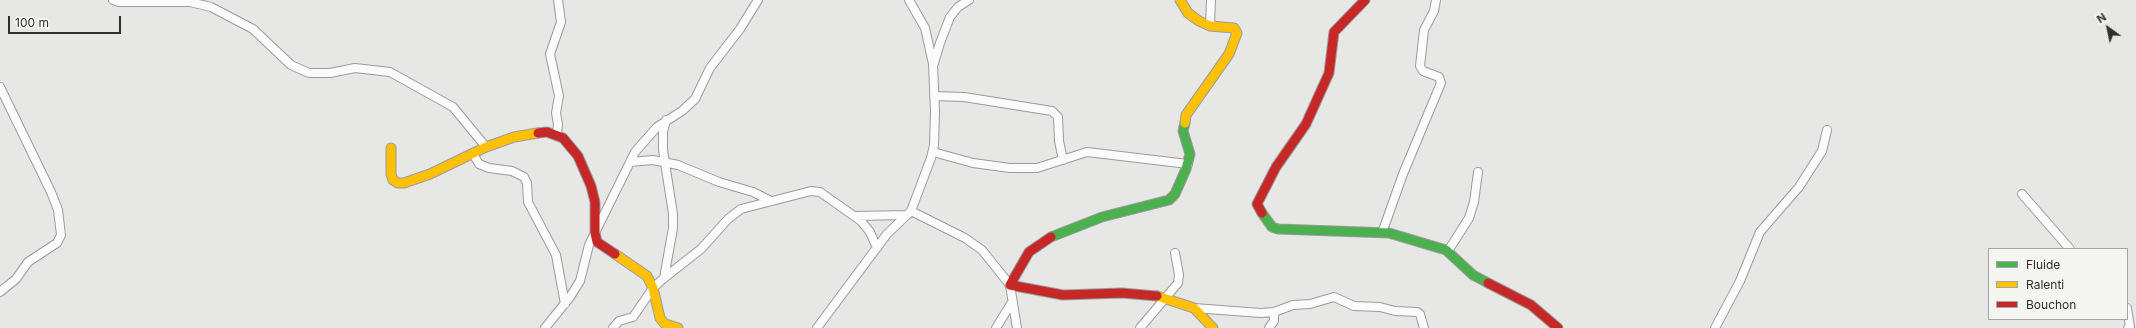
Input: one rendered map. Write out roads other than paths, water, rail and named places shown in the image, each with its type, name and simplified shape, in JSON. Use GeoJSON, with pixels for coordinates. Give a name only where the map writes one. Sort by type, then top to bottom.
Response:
{"type":"FeatureCollection","features":[{"type":"Feature","properties":{"kind":"street"},"geometry":{"type":"LineString","coordinates":[[113,0],[119,2],[190,2],[212,8],[253,29],[291,64],[309,73],[330,73],[355,68],[390,72],[453,107],[486,147]]}},
{"type":"Feature","properties":{"kind":"street"},"geometry":{"type":"LineString","coordinates":[[557,134],[558,124],[556,113],[559,96],[550,54],[561,22],[558,0]]}},
{"type":"Feature","properties":{"kind":"street"},"geometry":{"type":"LineString","coordinates":[[546,328],[564,304],[581,277],[589,245],[630,162],[653,131],[666,120],[682,111],[695,99],[710,68],[740,30],[758,0]]}},
{"type":"Feature","properties":{"kind":"street"},"geometry":{"type":"LineString","coordinates":[[817,328],[887,234],[909,213],[933,152],[933,68],[925,28],[909,0]]}},
{"type":"Feature","properties":{"kind":"street"},"geometry":{"type":"LineString","coordinates":[[933,68],[940,43],[950,17],[958,7],[969,0]]}},
{"type":"Feature","properties":{"kind":"street"},"geometry":{"type":"LineString","coordinates":[[1010,285],[1029,252],[1053,235],[1102,217],[1163,202],[1172,198],[1188,164],[1190,154],[1183,131],[1186,115],[1227,57],[1237,36],[1234,28],[1210,26],[1199,21],[1188,13],[1180,0]]}},
{"type":"Feature","properties":{"kind":"street"},"geometry":{"type":"LineString","coordinates":[[1210,26],[1211,0]]}},
{"type":"Feature","properties":{"kind":"street"},"geometry":{"type":"LineString","coordinates":[[1365,0],[1338,26],[1334,32],[1329,74],[1306,124],[1276,167],[1257,204],[1259,210],[1272,226],[1278,229],[1382,233],[1403,236],[1448,251],[1473,276],[1531,305],[1558,328]]}},
{"type":"Feature","properties":{"kind":"street"},"geometry":{"type":"LineString","coordinates":[[1382,233],[1403,174],[1441,83],[1439,77],[1423,71],[1420,66],[1424,30],[1434,12],[1436,0]]}},
{"type":"Feature","properties":{"kind":"street"},"geometry":{"type":"LineString","coordinates":[[0,87],[51,192],[58,210],[61,235],[57,243],[28,262],[16,279],[0,292]]}},
{"type":"Feature","properties":{"kind":"street"},"geometry":{"type":"LineString","coordinates":[[934,96],[964,97],[1052,111],[1058,117],[1063,160]]}},
{"type":"Feature","properties":{"kind":"street"},"geometry":{"type":"LineString","coordinates":[[664,278],[672,239],[674,214],[665,162],[663,140],[666,120]]}},
{"type":"Feature","properties":{"kind":"street"},"geometry":{"type":"LineString","coordinates":[[1716,327],[1743,274],[1760,232],[1799,187],[1822,151],[1827,130]]}},
{"type":"Feature","properties":{"kind":"street"},"geometry":{"type":"LineString","coordinates":[[391,148],[391,174],[393,180],[398,183],[420,178],[486,147],[514,137],[547,132],[557,134],[567,142],[578,156],[589,181],[595,202],[595,234],[597,242],[642,271],[647,276],[653,288],[660,318],[665,324],[678,328]]}},
{"type":"Feature","properties":{"kind":"street"},"geometry":{"type":"LineString","coordinates":[[933,152],[973,163],[1010,168],[1037,168],[1086,152],[1188,164]]}},
{"type":"Feature","properties":{"kind":"street"},"geometry":{"type":"LineString","coordinates":[[472,154],[479,164],[489,168],[512,171],[524,177],[527,183],[528,202],[556,255],[564,304]]}},
{"type":"Feature","properties":{"kind":"street"},"geometry":{"type":"LineString","coordinates":[[630,162],[653,160],[678,165],[719,182],[753,192],[771,201]]}},
{"type":"Feature","properties":{"kind":"street"},"geometry":{"type":"LineString","coordinates":[[1448,251],[1469,218],[1474,202],[1478,172]]}},
{"type":"Feature","properties":{"kind":"street"},"geometry":{"type":"LineString","coordinates":[[613,328],[619,321],[633,317],[653,288],[701,249],[734,213],[771,201],[815,191],[824,194],[866,226],[877,248]]}},
{"type":"Feature","properties":{"kind":"street"},"geometry":{"type":"LineString","coordinates":[[2022,194],[2069,248]]}},
{"type":"Feature","properties":{"kind":"street"},"geometry":{"type":"LineString","coordinates":[[854,216],[909,213],[974,244],[982,250],[1010,285],[1018,328]]}},
{"type":"Feature","properties":{"kind":"street"},"geometry":{"type":"LineString","coordinates":[[1140,328],[1152,312],[1175,288],[1179,279],[1176,253]]}},
{"type":"Feature","properties":{"kind":"street"},"geometry":{"type":"LineString","coordinates":[[1010,285],[1063,295],[1128,293],[1154,295],[1194,308],[1232,312],[1274,312],[1289,306],[1310,304],[1334,297],[1354,306],[1380,307],[1395,311],[1417,312],[1420,314],[1424,328]]}},
{"type":"Feature","properties":{"kind":"street"},"geometry":{"type":"LineString","coordinates":[[996,328],[1012,302]]}},
{"type":"Feature","properties":{"kind":"street"},"geometry":{"type":"LineString","coordinates":[[1194,308],[1212,328]]}},
{"type":"Feature","properties":{"kind":"street"},"geometry":{"type":"LineString","coordinates":[[1269,328],[1274,321],[1274,312]]}},
{"type":"Feature","properties":{"kind":"street"},"geometry":{"type":"LineString","coordinates":[[2128,314],[2130,327],[2128,328]]}}]}
